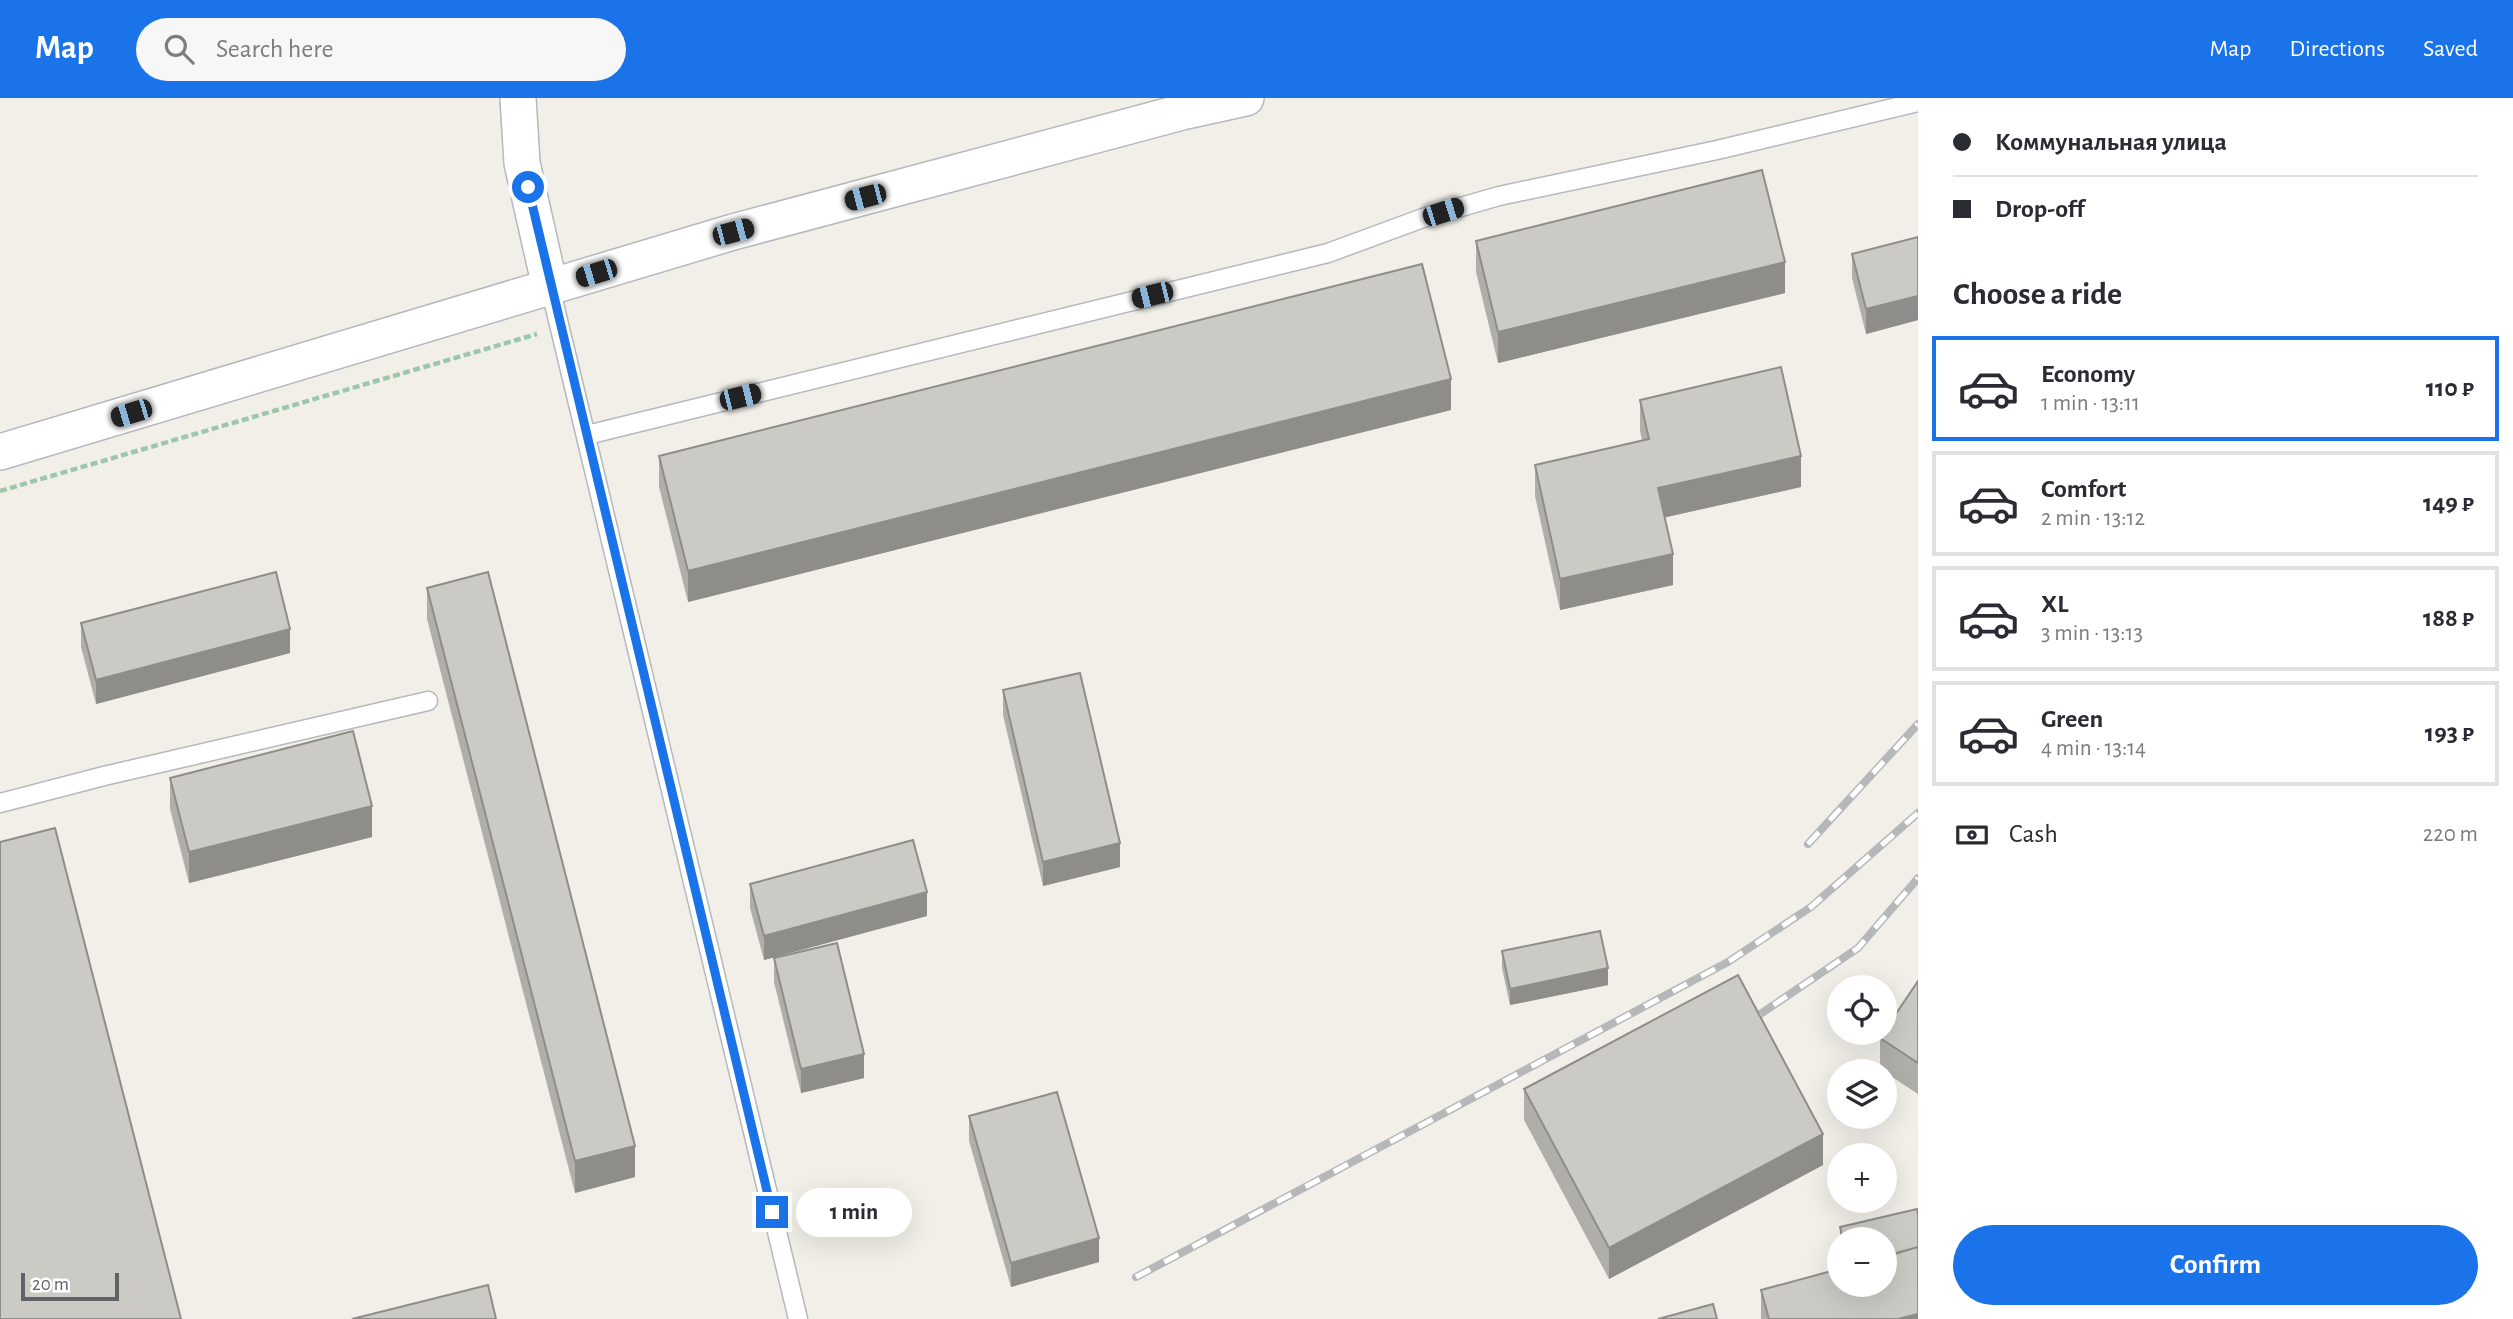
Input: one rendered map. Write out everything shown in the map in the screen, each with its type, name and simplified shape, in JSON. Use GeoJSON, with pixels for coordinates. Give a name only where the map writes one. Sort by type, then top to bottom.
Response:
{"type":"FeatureCollection","features":[{"type":"Feature","properties":{"kind":"street"},"geometry":{"type":"LineString","coordinates":[[518,98],[522,163],[550,287]]}},
{"type":"Feature","properties":{"kind":"street"},"geometry":{"type":"LineString","coordinates":[[0,452],[733,232],[1182,112],[1246,98]]}},
{"type":"Feature","properties":{"kind":"lane"},"geometry":{"type":"LineString","coordinates":[[587,435],[1328,253],[1423,218],[1499,195],[1717,149],[1918,102]]}},
{"type":"Feature","properties":{"kind":"lane"},"geometry":{"type":"LineString","coordinates":[[550,287],[798,1319]]}},
{"type":"Feature","properties":{"kind":"lane"},"geometry":{"type":"LineString","coordinates":[[0,803],[104,776],[428,701]]}},
{"type":"Feature","properties":{"kind":"path"},"geometry":{"type":"LineString","coordinates":[[0,491],[560,328]]}},
{"type":"Feature","properties":{"kind":"building"},"geometry":{"type":"Polygon","coordinates":[[[1762,170],[1785,262],[1498,332],[1476,241],[1762,170]]]}},
{"type":"Feature","properties":{"kind":"building"},"geometry":{"type":"Polygon","coordinates":[[[1918,237],[1918,296],[1866,309],[1852,254],[1918,237]]]}},
{"type":"Feature","properties":{"kind":"building"},"geometry":{"type":"Polygon","coordinates":[[[1422,264],[1451,379],[688,571],[659,456],[1422,264]]]}},
{"type":"Feature","properties":{"kind":"building"},"geometry":{"type":"Polygon","coordinates":[[[1781,367],[1801,456],[1658,488],[1673,554],[1560,579],[1535,465],[1649,439],[1640,400],[1781,367]]]}},
{"type":"Feature","properties":{"kind":"building"},"geometry":{"type":"Polygon","coordinates":[[[276,572],[290,629],[96,680],[81,623],[276,572]]]}},
{"type":"Feature","properties":{"kind":"building"},"geometry":{"type":"Polygon","coordinates":[[[488,572],[635,1146],[575,1161],[427,588],[488,572]]]}},
{"type":"Feature","properties":{"kind":"building"},"geometry":{"type":"Polygon","coordinates":[[[1080,673],[1120,843],[1043,862],[1003,690],[1080,673]]]}},
{"type":"Feature","properties":{"kind":"building"},"geometry":{"type":"Polygon","coordinates":[[[353,731],[372,806],[189,852],[170,778],[353,731]]]}},
{"type":"Feature","properties":{"kind":"building"},"geometry":{"type":"Polygon","coordinates":[[[55,828],[181,1319],[0,1319],[0,842],[55,828]]]}},
{"type":"Feature","properties":{"kind":"building"},"geometry":{"type":"Polygon","coordinates":[[[913,840],[927,892],[764,936],[750,884],[913,840]]]}},
{"type":"Feature","properties":{"kind":"building"},"geometry":{"type":"Polygon","coordinates":[[[1600,931],[1608,968],[1510,989],[1502,951],[1600,931]]]}},
{"type":"Feature","properties":{"kind":"building"},"geometry":{"type":"Polygon","coordinates":[[[837,943],[864,1054],[801,1069],[774,958],[837,943]]]}},
{"type":"Feature","properties":{"kind":"building"},"geometry":{"type":"Polygon","coordinates":[[[1738,975],[1823,1134],[1609,1248],[1524,1089],[1738,975]]]}},
{"type":"Feature","properties":{"kind":"building"},"geometry":{"type":"Polygon","coordinates":[[[1918,981],[1918,1063],[1891,1045],[1897,1045],[1897,1012],[1918,981]]]}},
{"type":"Feature","properties":{"kind":"building"},"geometry":{"type":"Polygon","coordinates":[[[1057,1092],[1099,1238],[1011,1263],[969,1116],[1057,1092]]]}},
{"type":"Feature","properties":{"kind":"building"},"geometry":{"type":"Polygon","coordinates":[[[1917,1209],[1918,1247],[1897,1253],[1897,1227],[1840,1227],[1917,1209]]]}},
{"type":"Feature","properties":{"kind":"building"},"geometry":{"type":"Polygon","coordinates":[[[1918,1247],[1918,1314],[1898,1319],[1769,1319],[1761,1290],[1827,1272],[1827,1297],[1897,1297],[1897,1253],[1918,1247]]]}},
{"type":"Feature","properties":{"kind":"building"},"geometry":{"type":"Polygon","coordinates":[[[488,1285],[496,1319],[352,1319],[488,1285]]]}},
{"type":"Feature","properties":{"kind":"building"},"geometry":{"type":"Polygon","coordinates":[[[1713,1304],[1717,1319],[1658,1319],[1713,1304]]]}},
{"type":"Feature","properties":{"kind":"railway"},"geometry":{"type":"LineString","coordinates":[[1808,844],[1918,724]]}},
{"type":"Feature","properties":{"kind":"railway"},"geometry":{"type":"LineString","coordinates":[[1136,1277],[1728,962],[1811,907],[1918,813]]}},
{"type":"Feature","properties":{"kind":"railway"},"geometry":{"type":"LineString","coordinates":[[1747,1023],[1858,948],[1918,878]]}},
{"type":"Feature","properties":{"kind":"route"},"geometry":{"type":"LineString","coordinates":[[528,187],[772,1212]]}}]}
